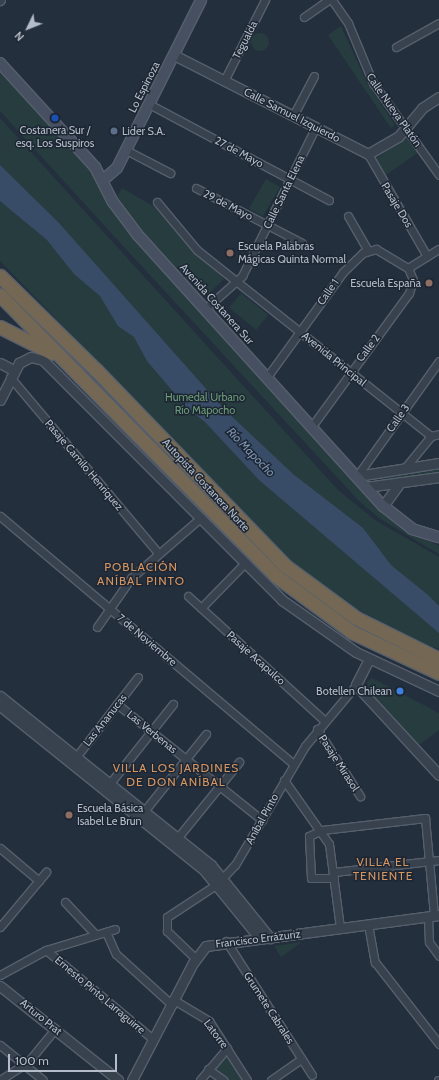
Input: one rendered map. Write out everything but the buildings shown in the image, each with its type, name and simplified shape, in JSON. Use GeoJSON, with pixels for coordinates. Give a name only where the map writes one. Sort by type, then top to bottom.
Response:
{"type":"FeatureCollection","features":[{"type":"Feature","properties":{"kind":"highway","name":"Autopista Costanera Norte"},"geometry":{"type":"LineString","coordinates":[[0,276],[110,384],[284,565],[356,618],[439,659]]}},
{"type":"Feature","properties":{"kind":"highway","name":"Autopista Costanera Norte"},"geometry":{"type":"LineString","coordinates":[[0,295],[84,376],[236,537],[294,591],[363,637],[439,673]]}},
{"type":"Feature","properties":{"kind":"highway"},"geometry":{"type":"LineString","coordinates":[[0,327],[36,343],[84,376]]}},
{"type":"Feature","properties":{"kind":"main road","name":"Lo Espinoza"},"geometry":{"type":"LineString","coordinates":[[103,180],[115,171],[201,0]]}},
{"type":"Feature","properties":{"kind":"main road","name":"Avenida Costanera Sur"},"geometry":{"type":"LineString","coordinates":[[0,62],[103,180],[126,221],[383,506],[412,529],[439,537]]}},
{"type":"Feature","properties":{"kind":"street","name":"Tegualda"},"geometry":{"type":"LineString","coordinates":[[224,80],[265,0]]}},
{"type":"Feature","properties":{"kind":"street"},"geometry":{"type":"LineString","coordinates":[[304,16],[328,0]]}},
{"type":"Feature","properties":{"kind":"street","name":"Calle Nueva Platón"},"geometry":{"type":"LineString","coordinates":[[332,0],[348,23],[373,83],[439,175]]}},
{"type":"Feature","properties":{"kind":"street"},"geometry":{"type":"LineString","coordinates":[[396,47],[439,23]]}},
{"type":"Feature","properties":{"kind":"street","name":"Calle Samuel Izquierdo"},"geometry":{"type":"LineString","coordinates":[[174,54],[368,154]]}},
{"type":"Feature","properties":{"kind":"street"},"geometry":{"type":"LineString","coordinates":[[293,116],[314,76]]}},
{"type":"Feature","properties":{"kind":"street"},"geometry":{"type":"LineString","coordinates":[[368,154],[384,148],[407,129],[422,108],[439,97]]}},
{"type":"Feature","properties":{"kind":"street","name":"27 de Mayo"},"geometry":{"type":"LineString","coordinates":[[149,104],[329,200]]}},
{"type":"Feature","properties":{"kind":"street","name":"Calle Santa Elena"},"geometry":{"type":"LineString","coordinates":[[205,309],[237,283],[315,128]]}},
{"type":"Feature","properties":{"kind":"street"},"geometry":{"type":"LineString","coordinates":[[126,150],[170,173]]}},
{"type":"Feature","properties":{"kind":"street","name":"Pasaje Dos"},"geometry":{"type":"LineString","coordinates":[[368,154],[427,256]]}},
{"type":"Feature","properties":{"kind":"street","name":"29 de Mayo"},"geometry":{"type":"LineString","coordinates":[[196,188],[302,243]]}},
{"type":"Feature","properties":{"kind":"street","name":"Avenida Principal"},"geometry":{"type":"LineString","coordinates":[[157,202],[197,250],[431,436]]}},
{"type":"Feature","properties":{"kind":"street"},"geometry":{"type":"LineString","coordinates":[[348,216],[368,250],[376,249],[408,268],[439,249]]}},
{"type":"Feature","properties":{"kind":"street","name":"Calle 1"},"geometry":{"type":"LineString","coordinates":[[267,377],[347,266],[368,250]]}},
{"type":"Feature","properties":{"kind":"street","name":"Calle 2"},"geometry":{"type":"LineString","coordinates":[[312,426],[411,290],[413,280],[408,268]]}},
{"type":"Feature","properties":{"kind":"street"},"geometry":{"type":"LineString","coordinates":[[0,400],[12,374],[28,358],[46,362],[198,520],[244,565],[308,620],[369,659],[439,692]]}},
{"type":"Feature","properties":{"kind":"street","name":"Calle 3"},"geometry":{"type":"LineString","coordinates":[[357,476],[439,361]]}},
{"type":"Feature","properties":{"kind":"street"},"geometry":{"type":"LineString","coordinates":[[0,363],[12,374]]}},
{"type":"Feature","properties":{"kind":"street","name":"Pasaje Camilo Henríquez"},"geometry":{"type":"LineString","coordinates":[[12,374],[158,553]]}},
{"type":"Feature","properties":{"kind":"street"},"geometry":{"type":"LineString","coordinates":[[404,469],[431,436],[439,434]]}},
{"type":"Feature","properties":{"kind":"street"},"geometry":{"type":"LineString","coordinates":[[357,476],[439,463]]}},
{"type":"Feature","properties":{"kind":"street"},"geometry":{"type":"LineString","coordinates":[[366,487],[439,477]]}},
{"type":"Feature","properties":{"kind":"street"},"geometry":{"type":"LineString","coordinates":[[383,506],[400,483]]}},
{"type":"Feature","properties":{"kind":"street","name":"7 de Noviembre"},"geometry":{"type":"LineString","coordinates":[[0,516],[293,764]]}},
{"type":"Feature","properties":{"kind":"street"},"geometry":{"type":"LineString","coordinates":[[97,627],[131,578],[158,553],[198,520]]}},
{"type":"Feature","properties":{"kind":"street"},"geometry":{"type":"LineString","coordinates":[[201,608],[244,565]]}},
{"type":"Feature","properties":{"kind":"street","name":"Pasaje Acapulco"},"geometry":{"type":"LineString","coordinates":[[188,596],[324,720]]}},
{"type":"Feature","properties":{"kind":"street","name":"Aníbal Pinto"},"geometry":{"type":"LineString","coordinates":[[195,958],[167,931],[165,920],[220,881],[262,820],[293,764],[324,720],[356,685],[369,659]]}},
{"type":"Feature","properties":{"kind":"street","name":"Las Ananucas"},"geometry":{"type":"LineString","coordinates":[[73,760],[138,677]]}},
{"type":"Feature","properties":{"kind":"street"},"geometry":{"type":"LineString","coordinates":[[356,685],[439,775]]}},
{"type":"Feature","properties":{"kind":"street"},"geometry":{"type":"LineString","coordinates":[[0,696],[73,760]]}},
{"type":"Feature","properties":{"kind":"street","name":"Las Verbenas"},"geometry":{"type":"LineString","coordinates":[[117,704],[262,820]]}},
{"type":"Feature","properties":{"kind":"street"},"geometry":{"type":"LineString","coordinates":[[108,787],[173,704]]}},
{"type":"Feature","properties":{"kind":"street"},"geometry":{"type":"LineString","coordinates":[[0,706],[73,760],[176,841],[220,881],[270,938]]}},
{"type":"Feature","properties":{"kind":"street","name":"Pasaje Mirasol"},"geometry":{"type":"LineString","coordinates":[[317,729],[360,796]]}},
{"type":"Feature","properties":{"kind":"street"},"geometry":{"type":"LineString","coordinates":[[142,814],[206,734]]}},
{"type":"Feature","properties":{"kind":"street"},"geometry":{"type":"LineString","coordinates":[[176,841],[239,762]]}},
{"type":"Feature","properties":{"kind":"street"},"geometry":{"type":"LineString","coordinates":[[284,780],[322,830],[330,844],[340,927]]}},
{"type":"Feature","properties":{"kind":"street"},"geometry":{"type":"LineString","coordinates":[[439,860],[429,861],[334,875],[315,880],[310,876],[307,838],[322,830],[425,818],[429,861],[434,915],[429,942],[439,956]]}},
{"type":"Feature","properties":{"kind":"street"},"geometry":{"type":"LineString","coordinates":[[0,848],[39,881]]}},
{"type":"Feature","properties":{"kind":"street"},"geometry":{"type":"LineString","coordinates":[[0,926],[46,872]]}},
{"type":"Feature","properties":{"kind":"street"},"geometry":{"type":"LineString","coordinates":[[220,881],[260,939]]}},
{"type":"Feature","properties":{"kind":"street"},"geometry":{"type":"LineString","coordinates":[[66,902],[96,935]]}},
{"type":"Feature","properties":{"kind":"street","name":"Francisco Errázuriz"},"geometry":{"type":"LineString","coordinates":[[132,1080],[195,958],[206,946],[226,941],[270,938],[434,915]]}},
{"type":"Feature","properties":{"kind":"street"},"geometry":{"type":"LineString","coordinates":[[368,924],[375,962],[439,1044]]}},
{"type":"Feature","properties":{"kind":"street"},"geometry":{"type":"LineString","coordinates":[[0,975],[46,950],[115,929]]}},
{"type":"Feature","properties":{"kind":"street","name":"Latorre"},"geometry":{"type":"LineString","coordinates":[[106,932],[116,954],[173,1002],[209,1021],[247,1080]]}},
{"type":"Feature","properties":{"kind":"street","name":"Grumete Cabrales"},"geometry":{"type":"LineString","coordinates":[[226,941],[312,1075]]}},
{"type":"Feature","properties":{"kind":"street","name":"Ernesto Pinto Larraguirre"},"geometry":{"type":"LineString","coordinates":[[46,950],[153,1040]]}},
{"type":"Feature","properties":{"kind":"street","name":"Arturo Prat"},"geometry":{"type":"LineString","coordinates":[[0,986],[118,1080]]}},
{"type":"Feature","properties":{"kind":"street"},"geometry":{"type":"LineString","coordinates":[[0,1080],[24,1065],[55,1029]]}},
{"type":"Feature","properties":{"kind":"street"},"geometry":{"type":"LineString","coordinates":[[0,1045],[42,1080]]}},
{"type":"Feature","properties":{"kind":"street"},"geometry":{"type":"LineString","coordinates":[[200,1080],[227,1048]]}},
{"type":"Feature","properties":{"kind":"street"},"geometry":{"type":"LineString","coordinates":[[271,1080],[301,1059]]}},
{"type":"Feature","properties":{"kind":"street"},"geometry":{"type":"LineString","coordinates":[[208,1070],[222,1080]]}},
{"type":"Feature","properties":{"kind":"green space"},"geometry":{"type":"Polygon","coordinates":[[[341,26],[367,83],[395,125],[391,128],[328,35],[341,26]]]}},
{"type":"Feature","properties":{"kind":"green space"},"geometry":{"type":"Polygon","coordinates":[[[260,33],[266,36],[269,42],[266,48],[260,51],[254,48],[251,42],[254,36],[260,33]]]}},
{"type":"Feature","properties":{"kind":"green space"},"geometry":{"type":"Polygon","coordinates":[[[0,73],[94,172],[103,187],[392,520],[439,546],[439,554],[379,518],[359,501],[112,234],[0,111],[0,73]]]}},
{"type":"Feature","properties":{"kind":"green space","name":"Humedal Urbano Río Mapocho"},"geometry":{"type":"Polygon","coordinates":[[[0,118],[338,490],[375,520],[439,557],[439,649],[409,639],[350,605],[288,559],[0,261],[0,118]]]}},
{"type":"Feature","properties":{"kind":"green space"},"geometry":{"type":"Polygon","coordinates":[[[407,137],[418,153],[385,176],[374,160],[407,137]]]}},
{"type":"Feature","properties":{"kind":"green space"},"geometry":{"type":"Polygon","coordinates":[[[266,179],[280,187],[263,216],[249,208],[266,179]]]}},
{"type":"Feature","properties":{"kind":"green space"},"geometry":{"type":"Polygon","coordinates":[[[122,188],[153,206],[224,279],[204,298],[141,229],[117,196],[122,188]]]}},
{"type":"Feature","properties":{"kind":"green space"},"geometry":{"type":"Polygon","coordinates":[[[241,293],[268,315],[256,330],[229,308],[241,293]]]}},
{"type":"Feature","properties":{"kind":"green space"},"geometry":{"type":"Polygon","coordinates":[[[439,468],[439,474],[367,481],[368,478],[439,468]]]}},
{"type":"Feature","properties":{"kind":"green space"},"geometry":{"type":"Polygon","coordinates":[[[372,678],[439,713],[439,730],[419,745],[368,690],[367,682],[372,678]]]}},
{"type":"Feature","properties":{"kind":"green space"},"geometry":{"type":"Polygon","coordinates":[[[302,942],[281,957],[274,946],[302,942]]]}},
{"type":"Feature","properties":{"kind":"green space"},"geometry":{"type":"Polygon","coordinates":[[[227,1054],[243,1080],[228,1080],[212,1069],[227,1054]]]}},
{"type":"Feature","properties":{"kind":"water","name":"Río Mapocho"},"geometry":{"type":"Polygon","coordinates":[[[0,165],[59,223],[224,409],[293,474],[363,528],[391,565],[428,595],[439,606],[439,633],[259,480],[205,422],[187,408],[147,361],[134,337],[118,326],[100,296],[74,274],[47,240],[0,201],[0,165]]]}},
{"type":"Feature","properties":{"kind":"place","name":"Costanera Sur / esq. Los Suspiros"},"geometry":{"type":"Point","coordinates":[55,118]}},
{"type":"Feature","properties":{"kind":"place","name":"Lider S.A."},"geometry":{"type":"Point","coordinates":[114,131]}},
{"type":"Feature","properties":{"kind":"place","name":"Escuela Palabras Mágicas Quinta Normal"},"geometry":{"type":"Point","coordinates":[230,253]}},
{"type":"Feature","properties":{"kind":"place","name":"Escuela España"},"geometry":{"type":"Point","coordinates":[429,283]}},
{"type":"Feature","properties":{"kind":"place","name":"Botellen Chilean"},"geometry":{"type":"Point","coordinates":[400,691]}},
{"type":"Feature","properties":{"kind":"place","name":"Escuela Básica Isabel Le Brun"},"geometry":{"type":"Point","coordinates":[69,815]}},
{"type":"Feature","properties":{"kind":"district","name":"POBLACIÓN ANÍBAL PINTO"},"geometry":{"type":"Point","coordinates":[141,574]}},
{"type":"Feature","properties":{"kind":"district","name":"VILLA LOS JARDINES DE DON ANÍBAL"},"geometry":{"type":"Point","coordinates":[176,775]}},
{"type":"Feature","properties":{"kind":"district","name":"VILLA EL TENIENTE"},"geometry":{"type":"Point","coordinates":[383,869]}}]}
